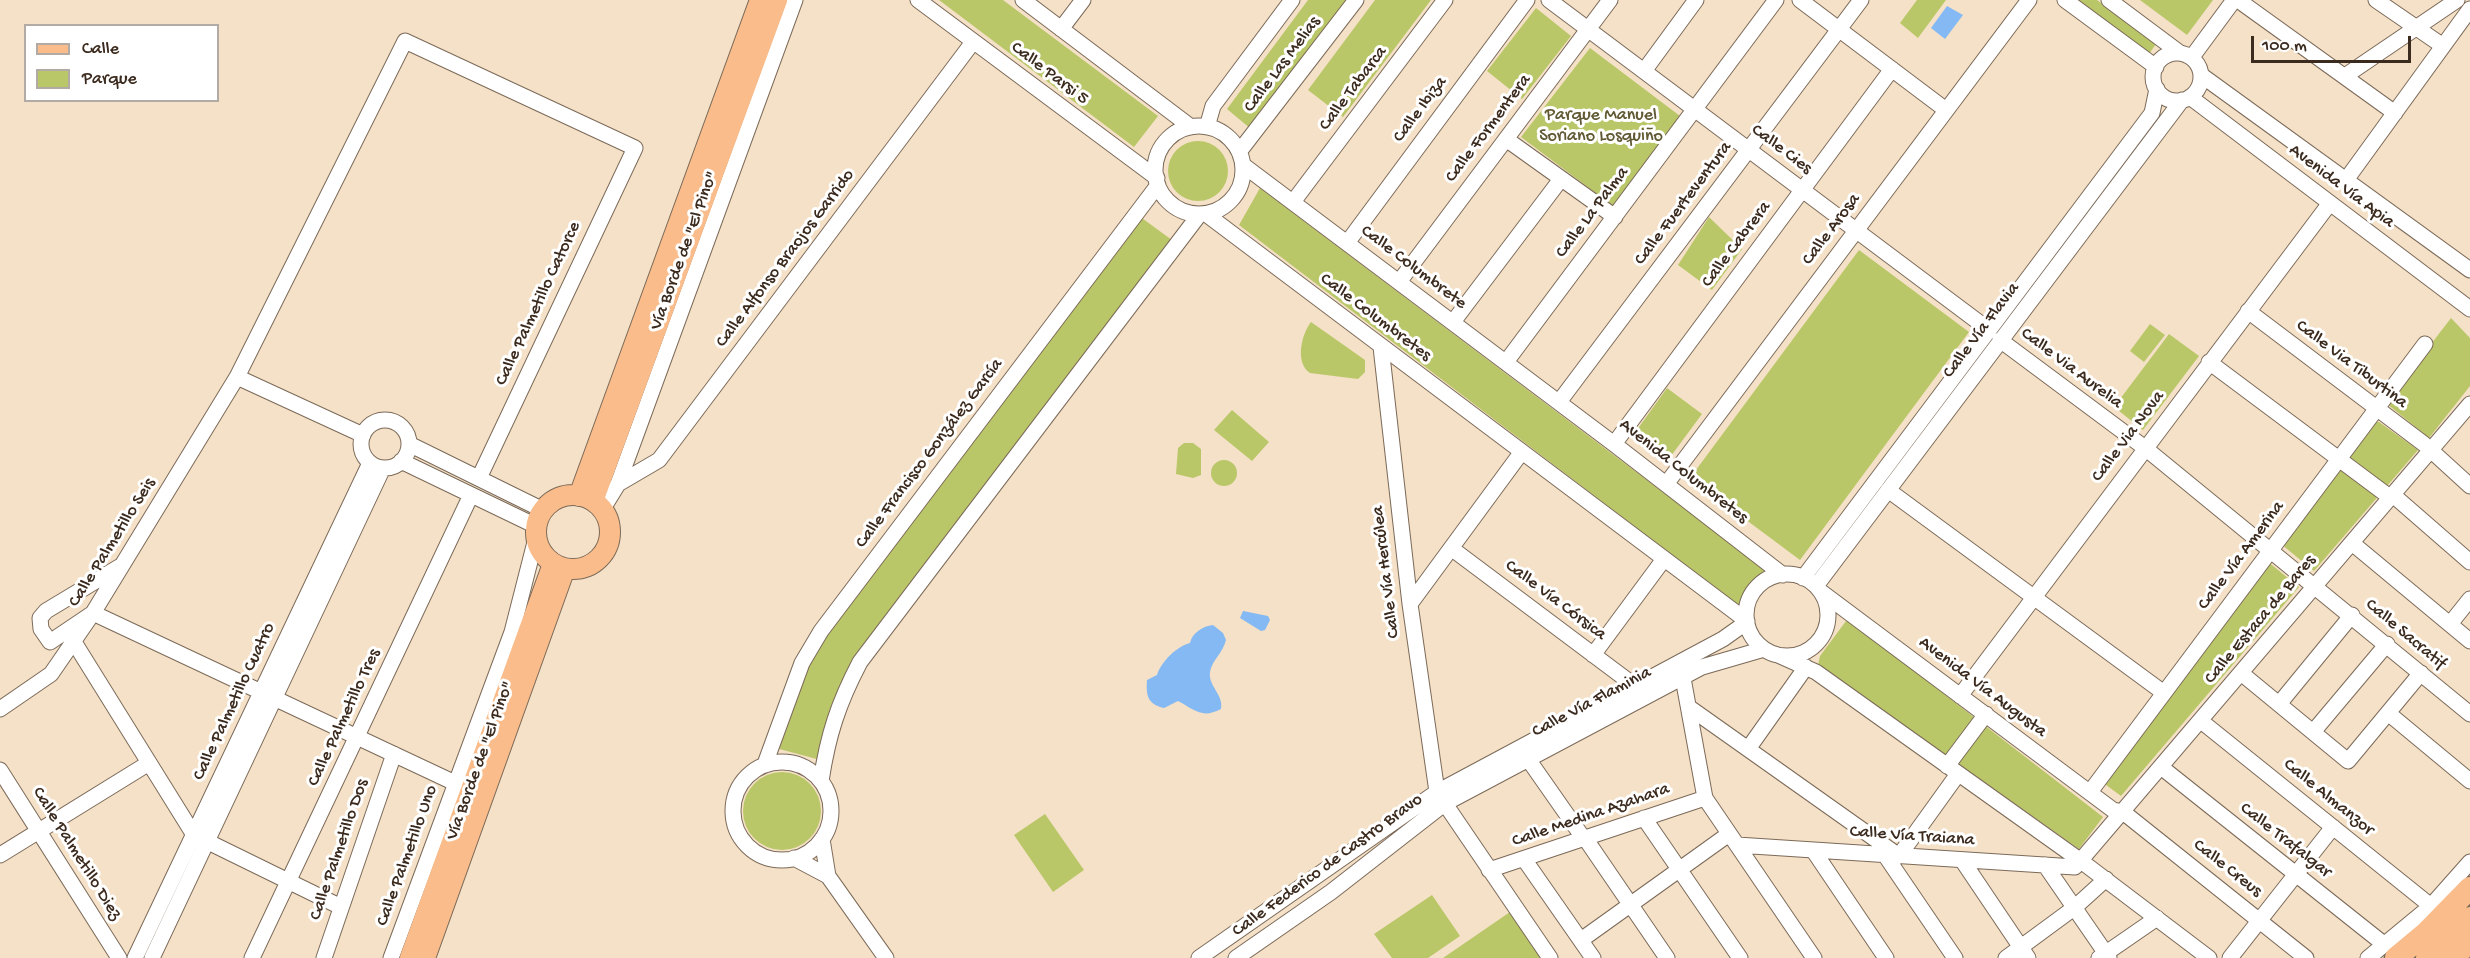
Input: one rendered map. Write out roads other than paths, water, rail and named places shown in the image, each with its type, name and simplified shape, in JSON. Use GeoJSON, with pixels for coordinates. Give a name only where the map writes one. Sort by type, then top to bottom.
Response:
{"type":"FeatureCollection","features":[{"type":"Feature","properties":{"kind":"highway"},"geometry":{"type":"LineString","coordinates":[[2390,952],[2426,933],[2470,888]]}},
{"type":"Feature","properties":{"kind":"highway"},"geometry":{"type":"LineString","coordinates":[[2427,958],[2470,918]]}},
{"type":"Feature","properties":{"kind":"highway"},"geometry":{"type":"LineString","coordinates":[[2453,958],[2470,941]]}},
{"type":"Feature","properties":{"kind":"main road","name":"Vía Borde de \"El Pino\""},"geometry":{"type":"LineString","coordinates":[[591,502],[760,0]]}},
{"type":"Feature","properties":{"kind":"main road","name":"Vía Borde de \"El Pino\""},"geometry":{"type":"LineString","coordinates":[[591,502],[777,0]]}},
{"type":"Feature","properties":{"kind":"main road"},"geometry":{"type":"LineString","coordinates":[[559,498],[591,502],[610,533],[601,556],[583,568],[559,566],[539,548],[539,525],[559,498]]}},
{"type":"Feature","properties":{"kind":"main road","name":"Vía Borde de \"El Pino\""},"geometry":{"type":"LineString","coordinates":[[410,958],[559,566]]}},
{"type":"Feature","properties":{"kind":"main road","name":"Vía Borde de \"El Pino\""},"geometry":{"type":"LineString","coordinates":[[425,958],[559,566]]}},
{"type":"Feature","properties":{"kind":"street"},"geometry":{"type":"LineString","coordinates":[[591,502],[618,484],[795,0]]}},
{"type":"Feature","properties":{"kind":"street","name":"Calle Parsi 5"},"geometry":{"type":"LineString","coordinates":[[918,0],[1157,181]]}},
{"type":"Feature","properties":{"kind":"street"},"geometry":{"type":"LineString","coordinates":[[1023,0],[1199,127],[1220,132],[1232,140],[1241,158],[1243,178],[1230,202],[1219,210],[1202,214],[1173,206],[1157,181],[1156,161],[1161,149],[1179,131],[1199,127]]}},
{"type":"Feature","properties":{"kind":"street"},"geometry":{"type":"LineString","coordinates":[[1061,29],[1083,0]]}},
{"type":"Feature","properties":{"kind":"street","name":"Calle Las Melias"},"geometry":{"type":"LineString","coordinates":[[1199,127],[1292,0]]}},
{"type":"Feature","properties":{"kind":"street","name":"Calle Las Melias"},"geometry":{"type":"LineString","coordinates":[[1241,158],[1356,0]]}},
{"type":"Feature","properties":{"kind":"street","name":"Calle Tabarca"},"geometry":{"type":"LineString","coordinates":[[1293,202],[1445,0]]}},
{"type":"Feature","properties":{"kind":"street","name":"Calle Ibiza"},"geometry":{"type":"LineString","coordinates":[[1347,243],[1527,0]]}},
{"type":"Feature","properties":{"kind":"street","name":"Calle Cies"},"geometry":{"type":"LineString","coordinates":[[1549,0],[1995,335]]}},
{"type":"Feature","properties":{"kind":"street","name":"Calle Formentera"},"geometry":{"type":"LineString","coordinates":[[1399,282],[1610,0]]}},
{"type":"Feature","properties":{"kind":"street"},"geometry":{"type":"LineString","coordinates":[[1644,71],[1696,0]]}},
{"type":"Feature","properties":{"kind":"street","name":"Calle La Palma"},"geometry":{"type":"LineString","coordinates":[[1506,362],[1776,0]]}},
{"type":"Feature","properties":{"kind":"street"},"geometry":{"type":"LineString","coordinates":[[1800,0],[1946,110]]}},
{"type":"Feature","properties":{"kind":"street","name":"Calle Fuerteventura"},"geometry":{"type":"LineString","coordinates":[[1559,402],[1861,0]]}},
{"type":"Feature","properties":{"kind":"street","name":"Calle Arosa"},"geometry":{"type":"LineString","coordinates":[[1666,483],[2029,0]]}},
{"type":"Feature","properties":{"kind":"street"},"geometry":{"type":"LineString","coordinates":[[2065,0],[2156,67]]}},
{"type":"Feature","properties":{"kind":"street"},"geometry":{"type":"LineString","coordinates":[[2109,0],[2186,55],[2201,75],[2198,88],[2186,98],[2168,98],[2157,89],[2154,75],[2156,67],[2165,56],[2186,55],[2236,0],[2395,112]]}},
{"type":"Feature","properties":{"kind":"street"},"geometry":{"type":"LineString","coordinates":[[2376,0],[2443,46]]}},
{"type":"Feature","properties":{"kind":"street"},"geometry":{"type":"LineString","coordinates":[[2345,76],[2459,0],[2470,8],[2346,180]]}},
{"type":"Feature","properties":{"kind":"street","name":"Calle Palmetillo Seis"},"geometry":{"type":"LineString","coordinates":[[0,709],[51,674],[74,642],[237,377],[405,41],[635,148]]}},
{"type":"Feature","properties":{"kind":"street","name":"Calle Alfonso Braojos Garrido"},"geometry":{"type":"LineString","coordinates":[[618,484],[659,460],[973,42]]}},
{"type":"Feature","properties":{"kind":"street","name":"Calle Cabrera"},"geometry":{"type":"LineString","coordinates":[[1614,444],[1892,69]]}},
{"type":"Feature","properties":{"kind":"street","name":"Avenida Vía Apia"},"geometry":{"type":"LineString","coordinates":[[2201,75],[2470,270]]}},
{"type":"Feature","properties":{"kind":"street","name":"Calle Vía Flavia"},"geometry":{"type":"LineString","coordinates":[[1813,585],[1888,489],[2152,113],[2157,89]]}},
{"type":"Feature","properties":{"kind":"street","name":"Avenida Vía Apia"},"geometry":{"type":"LineString","coordinates":[[2186,98],[2470,309]]}},
{"type":"Feature","properties":{"kind":"street","name":"Calle Vía Flavia"},"geometry":{"type":"LineString","coordinates":[[1813,585],[1995,335],[2186,98]]}},
{"type":"Feature","properties":{"kind":"street"},"geometry":{"type":"LineString","coordinates":[[1506,139],[1615,217]]}},
{"type":"Feature","properties":{"kind":"street","name":"Calle Palmetillo Catorce"},"geometry":{"type":"LineString","coordinates":[[479,478],[635,148]]}},
{"type":"Feature","properties":{"kind":"street","name":"Calle Columbrete"},"geometry":{"type":"LineString","coordinates":[[1241,158],[1293,202],[1559,402]]}},
{"type":"Feature","properties":{"kind":"street"},"geometry":{"type":"LineString","coordinates":[[1453,322],[1561,179]]}},
{"type":"Feature","properties":{"kind":"street","name":"Calle Francisco González García"},"geometry":{"type":"LineString","coordinates":[[765,764],[802,663],[821,631],[1157,181]]}},
{"type":"Feature","properties":{"kind":"street","name":"Calle Via Nova"},"geometry":{"type":"LineString","coordinates":[[1960,696],[2330,203]]}},
{"type":"Feature","properties":{"kind":"street"},"geometry":{"type":"LineString","coordinates":[[821,781],[828,738],[841,698],[860,662],[1202,214]]}},
{"type":"Feature","properties":{"kind":"street","name":"Calle Columbretes"},"geometry":{"type":"LineString","coordinates":[[1202,214],[1521,453]]}},
{"type":"Feature","properties":{"kind":"street","name":"Calle Via Tiburtina"},"geometry":{"type":"LineString","coordinates":[[2248,311],[2424,444],[2430,452],[2470,486]]}},
{"type":"Feature","properties":{"kind":"street","name":"Calle Via Aurelia"},"geometry":{"type":"LineString","coordinates":[[1995,335],[2145,448],[2316,586]]}},
{"type":"Feature","properties":{"kind":"street","name":"Calle Vía Amerina"},"geometry":{"type":"LineString","coordinates":[[2090,792],[2426,344]]}},
{"type":"Feature","properties":{"kind":"street","name":"Calle Vía Hercúlea"},"geometry":{"type":"LineString","coordinates":[[1381,347],[1410,604],[1440,798]]}},
{"type":"Feature","properties":{"kind":"street"},"geometry":{"type":"LineString","coordinates":[[2210,362],[2392,497],[2470,562]]}},
{"type":"Feature","properties":{"kind":"street"},"geometry":{"type":"LineString","coordinates":[[237,377],[363,435]]}},
{"type":"Feature","properties":{"kind":"street","name":"Avenida Columbretes"},"geometry":{"type":"LineString","coordinates":[[1559,402],[1783,575]]}},
{"type":"Feature","properties":{"kind":"street","name":"Calle Estaca de Bares"},"geometry":{"type":"LineString","coordinates":[[2081,861],[2430,452],[2468,411]]}},
{"type":"Feature","properties":{"kind":"street"},"geometry":{"type":"LineString","coordinates":[[389,421],[401,426],[409,444],[479,478],[539,525],[402,461],[376,465],[362,450],[363,435],[374,423],[389,421]]}},
{"type":"Feature","properties":{"kind":"street"},"geometry":{"type":"LineString","coordinates":[[402,461],[409,444]]}},
{"type":"Feature","properties":{"kind":"street"},"geometry":{"type":"LineString","coordinates":[[1410,604],[1521,453],[1747,622]]}},
{"type":"Feature","properties":{"kind":"street","name":"Calle Palmetillo Cuatro"},"geometry":{"type":"LineString","coordinates":[[152,958],[260,691],[376,465]]}},
{"type":"Feature","properties":{"kind":"street","name":"Calle Palmetillo Cuatro"},"geometry":{"type":"LineString","coordinates":[[135,958],[275,698],[376,465]]}},
{"type":"Feature","properties":{"kind":"street"},"geometry":{"type":"LineString","coordinates":[[1888,489],[2164,693]]}},
{"type":"Feature","properties":{"kind":"street","name":"Calle Palmetillo Tres"},"geometry":{"type":"LineString","coordinates":[[252,958],[471,495]]}},
{"type":"Feature","properties":{"kind":"street","name":"Calle Palmetillo Uno"},"geometry":{"type":"LineString","coordinates":[[392,958],[512,632],[539,525]]}},
{"type":"Feature","properties":{"kind":"street"},"geometry":{"type":"LineString","coordinates":[[2352,543],[2470,641]]}},
{"type":"Feature","properties":{"kind":"street","name":"Calle Vía Córsica"},"geometry":{"type":"LineString","coordinates":[[1451,548],[1635,686]]}},
{"type":"Feature","properties":{"kind":"street"},"geometry":{"type":"LineString","coordinates":[[1593,655],[1664,559]]}},
{"type":"Feature","properties":{"kind":"street"},"geometry":{"type":"LineString","coordinates":[[122,565],[46,611],[40,618],[41,629],[50,642],[93,613],[455,783]]}},
{"type":"Feature","properties":{"kind":"street"},"geometry":{"type":"LineString","coordinates":[[1771,652],[1802,653],[1821,638],[1828,614],[1813,585],[1783,575],[1770,578],[1759,586],[1751,596],[1747,609],[1747,622],[1753,638],[1771,652],[1806,667],[2106,879],[2209,958]]}},
{"type":"Feature","properties":{"kind":"street","name":"Avenida Vía Augusta"},"geometry":{"type":"LineString","coordinates":[[1813,585],[2113,810],[2123,812]]}},
{"type":"Feature","properties":{"kind":"street","name":"Calle Sacratif"},"geometry":{"type":"LineString","coordinates":[[2316,586],[2470,714]]}},
{"type":"Feature","properties":{"kind":"street"},"geometry":{"type":"LineString","coordinates":[[2450,624],[2470,599]]}},
{"type":"Feature","properties":{"kind":"street"},"geometry":{"type":"LineString","coordinates":[[2279,704],[2352,615]]}},
{"type":"Feature","properties":{"kind":"street","name":"Calle Vía Flaminia"},"geometry":{"type":"LineString","coordinates":[[1440,798],[1635,686],[1723,639],[1747,622]]}},
{"type":"Feature","properties":{"kind":"street"},"geometry":{"type":"LineString","coordinates":[[74,642],[149,763],[201,838],[340,907]]}},
{"type":"Feature","properties":{"kind":"street"},"geometry":{"type":"LineString","coordinates":[[2313,732],[2387,644]]}},
{"type":"Feature","properties":{"kind":"street","name":"Calle Vía Flaminia"},"geometry":{"type":"LineString","coordinates":[[1440,798],[1527,759],[1702,667],[1771,652]]}},
{"type":"Feature","properties":{"kind":"street"},"geometry":{"type":"LineString","coordinates":[[1748,749],[1806,667]]}},
{"type":"Feature","properties":{"kind":"street"},"geometry":{"type":"LineString","coordinates":[[2241,673],[2348,761],[2421,673]]}},
{"type":"Feature","properties":{"kind":"street"},"geometry":{"type":"LineString","coordinates":[[1683,678],[1705,798],[1814,958]]}},
{"type":"Feature","properties":{"kind":"street"},"geometry":{"type":"LineString","coordinates":[[1690,708],[1892,855],[1955,958]]}},
{"type":"Feature","properties":{"kind":"street"},"geometry":{"type":"LineString","coordinates":[[2388,713],[2470,781]]}},
{"type":"Feature","properties":{"kind":"street"},"geometry":{"type":"LineString","coordinates":[[1892,855],[1952,770],[1986,714]]}},
{"type":"Feature","properties":{"kind":"street","name":"Calle Almanzor"},"geometry":{"type":"LineString","coordinates":[[2201,721],[2431,906]]}},
{"type":"Feature","properties":{"kind":"street","name":"Calle Palmetillo Dos"},"geometry":{"type":"LineString","coordinates":[[324,958],[394,754]]}},
{"type":"Feature","properties":{"kind":"street"},"geometry":{"type":"LineString","coordinates":[[1527,759],[1667,958]]}},
{"type":"Feature","properties":{"kind":"street"},"geometry":{"type":"LineString","coordinates":[[786,761],[814,774],[821,781],[829,797],[831,814],[822,839],[810,851],[795,858],[770,859],[755,853],[743,842],[735,829],[732,813],[737,790],[751,772],[765,764],[786,761]]}},
{"type":"Feature","properties":{"kind":"street"},"geometry":{"type":"LineString","coordinates":[[0,855],[149,763]]}},
{"type":"Feature","properties":{"kind":"street","name":"Calle Trafalgar"},"geometry":{"type":"LineString","coordinates":[[2161,767],[2390,952]]}},
{"type":"Feature","properties":{"kind":"street","name":"Calle Palmetillo Diez"},"geometry":{"type":"LineString","coordinates":[[0,770],[118,958]]}},
{"type":"Feature","properties":{"kind":"street"},"geometry":{"type":"LineString","coordinates":[[1199,958],[1440,798],[1550,958]]}},
{"type":"Feature","properties":{"kind":"street","name":"Calle Federico de Castro Bravo"},"geometry":{"type":"LineString","coordinates":[[1236,958],[1331,892],[1440,798]]}},
{"type":"Feature","properties":{"kind":"street","name":"Calle Medina Azahara"},"geometry":{"type":"LineString","coordinates":[[1489,870],[1705,798]]}},
{"type":"Feature","properties":{"kind":"street","name":"Calle Creus"},"geometry":{"type":"LineString","coordinates":[[2123,812],[2306,958]]}},
{"type":"Feature","properties":{"kind":"street"},"geometry":{"type":"LineString","coordinates":[[1644,818],[1740,958]]}},
{"type":"Feature","properties":{"kind":"street"},"geometry":{"type":"LineString","coordinates":[[2230,958],[2333,827]]}},
{"type":"Feature","properties":{"kind":"street"},"geometry":{"type":"LineString","coordinates":[[822,839],[828,876],[886,958]]}},
{"type":"Feature","properties":{"kind":"street"},"geometry":{"type":"LineString","coordinates":[[1581,940],[1679,869],[1733,839]]}},
{"type":"Feature","properties":{"kind":"street","name":"Calle Vía Traiana"},"geometry":{"type":"LineString","coordinates":[[1733,839],[1813,850],[1962,860],[2075,867],[2081,861]]}},
{"type":"Feature","properties":{"kind":"street"},"geometry":{"type":"LineString","coordinates":[[1813,850],[1886,958]]}},
{"type":"Feature","properties":{"kind":"street"},"geometry":{"type":"LineString","coordinates":[[795,858],[828,876]]}},
{"type":"Feature","properties":{"kind":"street"},"geometry":{"type":"LineString","coordinates":[[1524,859],[1593,958]]}},
{"type":"Feature","properties":{"kind":"street"},"geometry":{"type":"LineString","coordinates":[[1962,860],[2025,953]]}},
{"type":"Feature","properties":{"kind":"street"},"geometry":{"type":"LineString","coordinates":[[2368,958],[2390,952],[2470,862]]}},
{"type":"Feature","properties":{"kind":"street"},"geometry":{"type":"LineString","coordinates":[[2045,865],[2104,956],[2157,918]]}},
{"type":"Feature","properties":{"kind":"street"},"geometry":{"type":"LineString","coordinates":[[2006,958],[2025,953],[2106,879]]}},
{"type":"Feature","properties":{"kind":"water"},"geometry":{"type":"Polygon","coordinates":[[[1947,6],[1963,15],[1945,39],[1931,28],[1947,6]]]}},
{"type":"Feature","properties":{"kind":"water"},"geometry":{"type":"Polygon","coordinates":[[[1243,611],[1268,616],[1270,620],[1265,630],[1261,631],[1240,618],[1243,611]]]}},
{"type":"Feature","properties":{"kind":"water"},"geometry":{"type":"Polygon","coordinates":[[[1213,625],[1223,633],[1226,640],[1210,672],[1211,682],[1220,699],[1221,709],[1204,713],[1178,701],[1164,708],[1154,704],[1147,694],[1147,680],[1157,675],[1170,655],[1190,643],[1199,631],[1213,625]]]}},
{"type":"Feature","properties":{"kind":"park label","name":"Parque Manuel Soriano Losquiño"},"geometry":{"type":"Point","coordinates":[1601,126]}}]}
